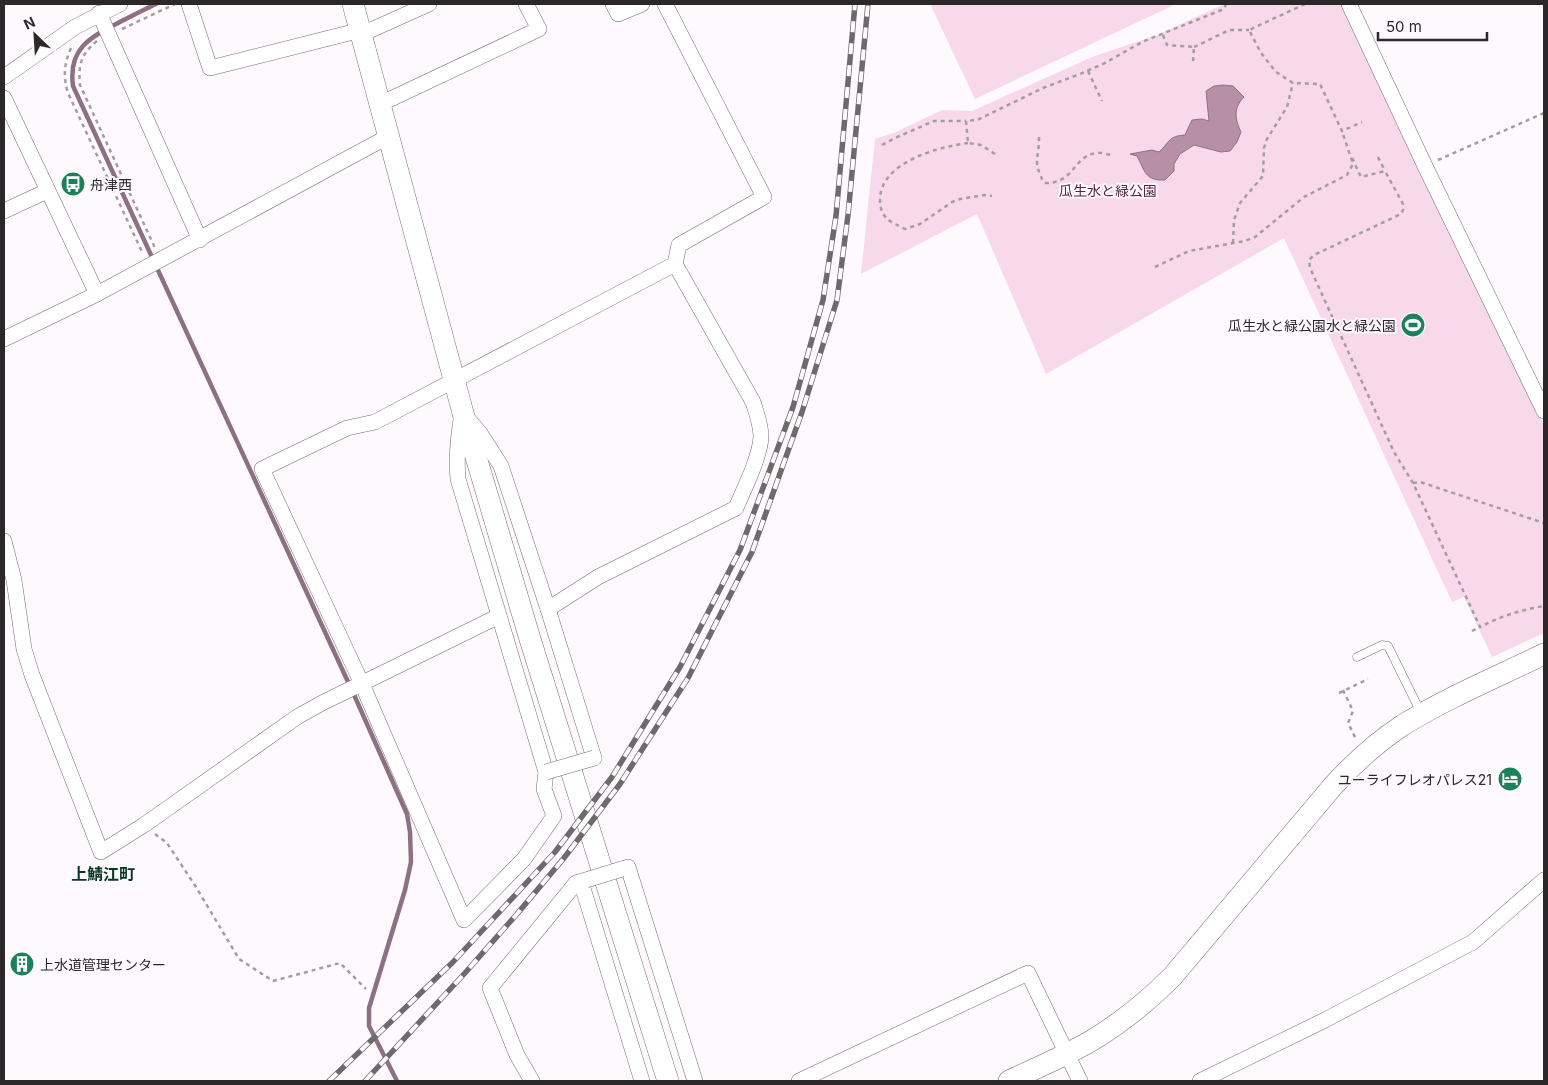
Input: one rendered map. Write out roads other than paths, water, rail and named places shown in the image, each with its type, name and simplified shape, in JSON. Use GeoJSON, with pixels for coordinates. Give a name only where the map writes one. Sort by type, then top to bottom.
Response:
{"type":"FeatureCollection","features":[{"type":"Feature","properties":{"kind":"street"},"geometry":{"type":"LineString","coordinates":[[105,27],[120,4]]}},
{"type":"Feature","properties":{"kind":"street"},"geometry":{"type":"LineString","coordinates":[[189,4],[210,68],[361,32],[429,4]]}},
{"type":"Feature","properties":{"kind":"street"},"geometry":{"type":"LineString","coordinates":[[353,4],[463,414],[530,639],[668,1081]]}},
{"type":"Feature","properties":{"kind":"street"},"geometry":{"type":"LineString","coordinates":[[380,104],[539,29],[526,4]]}},
{"type":"Feature","properties":{"kind":"street"},"geometry":{"type":"LineString","coordinates":[[613,4],[618,14],[642,4]]}},
{"type":"Feature","properties":{"kind":"street"},"geometry":{"type":"LineString","coordinates":[[548,608],[598,577],[736,508],[759,450],[760,426],[752,402],[674,264],[679,245],[764,197],[665,4]]}},
{"type":"Feature","properties":{"kind":"street"},"geometry":{"type":"LineString","coordinates":[[1349,4],[1544,411]]}},
{"type":"Feature","properties":{"kind":"street"},"geometry":{"type":"LineString","coordinates":[[4,77],[74,27],[105,27]]}},
{"type":"Feature","properties":{"kind":"street"},"geometry":{"type":"LineString","coordinates":[[105,27],[200,240]]}},
{"type":"Feature","properties":{"kind":"street"},"geometry":{"type":"LineString","coordinates":[[4,98],[97,294]]}},
{"type":"Feature","properties":{"kind":"street"},"geometry":{"type":"LineString","coordinates":[[4,339],[155,264],[389,136]]}},
{"type":"Feature","properties":{"kind":"street"},"geometry":{"type":"LineString","coordinates":[[4,211],[47,190]]}},
{"type":"Feature","properties":{"kind":"street"},"geometry":{"type":"LineString","coordinates":[[463,414],[458,436],[458,478],[546,772],[544,789],[554,816],[524,859],[464,920],[356,687],[262,469],[347,428],[375,422],[674,264]]}},
{"type":"Feature","properties":{"kind":"street"},"geometry":{"type":"LineString","coordinates":[[463,414],[480,433],[501,466],[548,608],[594,758],[546,772]]}},
{"type":"Feature","properties":{"kind":"street"},"geometry":{"type":"LineString","coordinates":[[4,541],[14,580],[24,649],[29,666],[100,852],[144,825],[297,717],[499,616]]}},
{"type":"Feature","properties":{"kind":"street"},"geometry":{"type":"LineString","coordinates":[[1009,1081],[1092,1041],[1131,1014],[1152,996],[1172,977],[1333,786],[1364,756],[1402,726],[1544,654]]}},
{"type":"Feature","properties":{"kind":"street"},"geometry":{"type":"LineString","coordinates":[[532,1081],[517,1056],[490,988],[576,883],[628,867],[695,1081]]}},
{"type":"Feature","properties":{"kind":"street"},"geometry":{"type":"LineString","coordinates":[[1200,1081],[1325,1020],[1473,942],[1544,880]]}},
{"type":"Feature","properties":{"kind":"street"},"geometry":{"type":"LineString","coordinates":[[583,881],[642,1081]]}},
{"type":"Feature","properties":{"kind":"street"},"geometry":{"type":"LineString","coordinates":[[799,1081],[1028,973],[1080,1081]]}},
{"type":"Feature","properties":{"kind":"lane"},"geometry":{"type":"LineString","coordinates":[[1357,657],[1382,645],[1388,646],[1422,715]]}},
{"type":"Feature","properties":{"kind":"waterway"},"geometry":{"type":"LineString","coordinates":[[156,4],[98,34],[83,46],[77,54],[74,63],[72,73],[73,86],[355,697],[407,814],[411,862],[405,890],[369,1008],[369,1026],[397,1081]]}},
{"type":"Feature","properties":{"kind":"railway"},"geometry":{"type":"LineString","coordinates":[[329,1081],[453,962],[555,852],[612,777],[680,667],[740,550],[793,407],[823,300],[836,216],[855,4]]}},
{"type":"Feature","properties":{"kind":"railway"},"geometry":{"type":"LineString","coordinates":[[365,1081],[517,914],[564,858],[620,784],[688,678],[752,552],[802,412],[837,300],[848,215],[868,4]]}},
{"type":"Feature","properties":{"kind":"place","name":"舟津西"},"geometry":{"type":"Point","coordinates":[73,184]}},
{"type":"Feature","properties":{"kind":"place","name":"瓜生水と緑公園水と緑公園"},"geometry":{"type":"Point","coordinates":[1413,325]}},
{"type":"Feature","properties":{"kind":"place","name":"ユーライフレオパレス21"},"geometry":{"type":"Point","coordinates":[1510,779]}},
{"type":"Feature","properties":{"kind":"place","name":"上水道管理センター"},"geometry":{"type":"Point","coordinates":[22,964]}},
{"type":"Feature","properties":{"kind":"district","name":"上鯖江町"},"geometry":{"type":"Point","coordinates":[103,874]}},
{"type":"Feature","properties":{"kind":"park label","name":"瓜生水と緑公園"},"geometry":{"type":"Point","coordinates":[1108,190]}}]}
